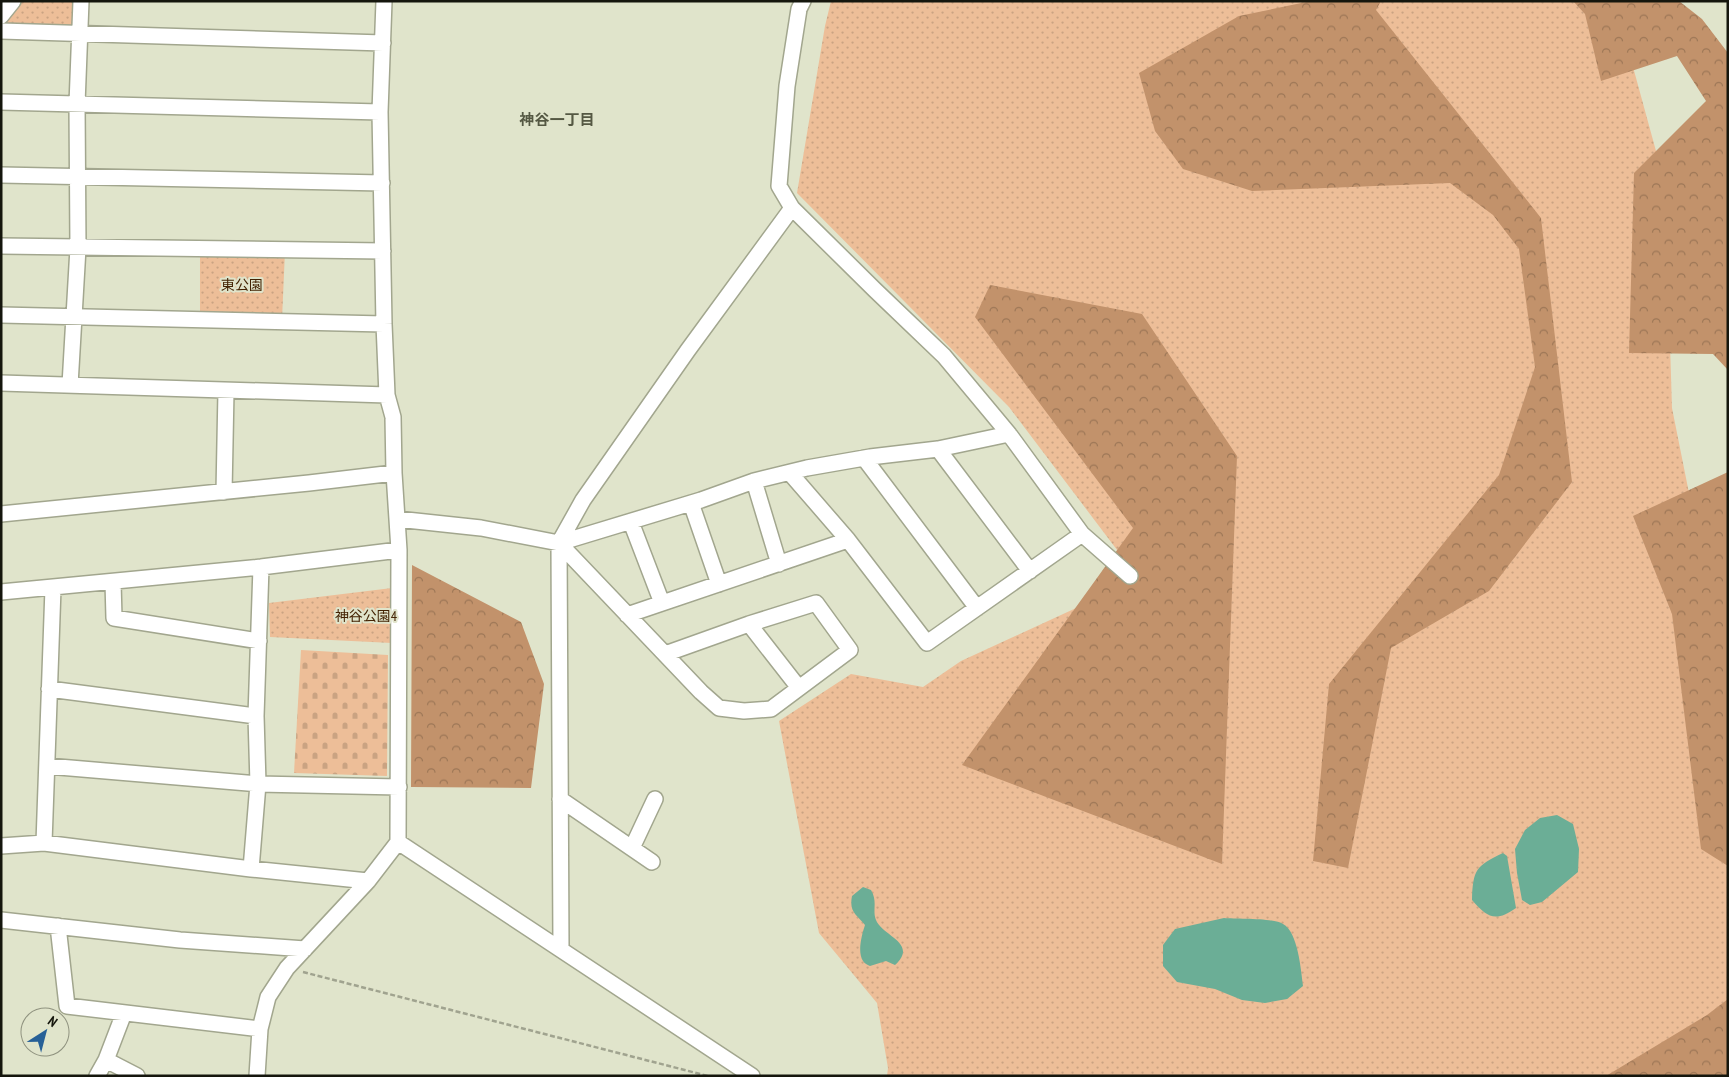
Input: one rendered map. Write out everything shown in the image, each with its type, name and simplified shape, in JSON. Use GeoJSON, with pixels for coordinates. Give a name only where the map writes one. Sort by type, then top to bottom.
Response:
{"type":"FeatureCollection","features":[{"type":"Feature","properties":{"kind":"street"},"geometry":{"type":"LineString","coordinates":[[1,16],[13,1]]}},
{"type":"Feature","properties":{"kind":"street"},"geometry":{"type":"LineString","coordinates":[[70,385],[72,317],[78,248],[77,104],[81,1]]}},
{"type":"Feature","properties":{"kind":"street"},"geometry":{"type":"LineString","coordinates":[[257,1076],[260,1029],[268,997],[287,968],[368,881],[398,842],[399,550],[394,473],[393,417],[386,395],[384,324],[380,112],[384,1]]}},
{"type":"Feature","properties":{"kind":"street"},"geometry":{"type":"LineString","coordinates":[[803,1],[799,9],[788,86],[779,186],[792,208],[944,356],[1009,434],[1082,534],[1130,576]]}},
{"type":"Feature","properties":{"kind":"street"},"geometry":{"type":"LineString","coordinates":[[1,31],[383,43]]}},
{"type":"Feature","properties":{"kind":"street"},"geometry":{"type":"LineString","coordinates":[[1,102],[380,112]]}},
{"type":"Feature","properties":{"kind":"street"},"geometry":{"type":"LineString","coordinates":[[1,175],[382,183]]}},
{"type":"Feature","properties":{"kind":"street"},"geometry":{"type":"LineString","coordinates":[[561,948],[560,543],[583,500],[688,350],[792,208]]}},
{"type":"Feature","properties":{"kind":"street"},"geometry":{"type":"LineString","coordinates":[[1,246],[383,251]]}},
{"type":"Feature","properties":{"kind":"street"},"geometry":{"type":"LineString","coordinates":[[1,315],[384,324]]}},
{"type":"Feature","properties":{"kind":"street"},"geometry":{"type":"LineString","coordinates":[[1,383],[386,395]]}},
{"type":"Feature","properties":{"kind":"street"},"geometry":{"type":"LineString","coordinates":[[224,492],[226,391]]}},
{"type":"Feature","properties":{"kind":"street"},"geometry":{"type":"LineString","coordinates":[[397,519],[481,528],[560,543],[691,503],[754,481],[864,458],[938,449],[1009,434]]}},
{"type":"Feature","properties":{"kind":"street"},"geometry":{"type":"LineString","coordinates":[[938,449],[1030,571]]}},
{"type":"Feature","properties":{"kind":"street"},"geometry":{"type":"LineString","coordinates":[[864,458],[977,608]]}},
{"type":"Feature","properties":{"kind":"street"},"geometry":{"type":"LineString","coordinates":[[1,514],[394,473]]}},
{"type":"Feature","properties":{"kind":"street"},"geometry":{"type":"LineString","coordinates":[[790,473],[848,540],[927,643],[1082,534]]}},
{"type":"Feature","properties":{"kind":"street"},"geometry":{"type":"LineString","coordinates":[[754,481],[779,564]]}},
{"type":"Feature","properties":{"kind":"street"},"geometry":{"type":"LineString","coordinates":[[691,503],[719,584]]}},
{"type":"Feature","properties":{"kind":"street"},"geometry":{"type":"LineString","coordinates":[[631,522],[662,603]]}},
{"type":"Feature","properties":{"kind":"street"},"geometry":{"type":"LineString","coordinates":[[626,615],[848,540]]}},
{"type":"Feature","properties":{"kind":"street"},"geometry":{"type":"LineString","coordinates":[[560,543],[626,615],[701,692],[719,708],[744,711],[771,709],[850,650],[816,603],[665,654]]}},
{"type":"Feature","properties":{"kind":"street"},"geometry":{"type":"LineString","coordinates":[[1,592],[261,567],[399,550]]}},
{"type":"Feature","properties":{"kind":"street"},"geometry":{"type":"LineString","coordinates":[[251,869],[258,784],[256,716],[261,567]]}},
{"type":"Feature","properties":{"kind":"street"},"geometry":{"type":"LineString","coordinates":[[113,582],[114,618],[259,641]]}},
{"type":"Feature","properties":{"kind":"street"},"geometry":{"type":"LineString","coordinates":[[44,843],[53,588]]}},
{"type":"Feature","properties":{"kind":"street"},"geometry":{"type":"LineString","coordinates":[[750,624],[799,688]]}},
{"type":"Feature","properties":{"kind":"street"},"geometry":{"type":"LineString","coordinates":[[50,689],[256,716]]}},
{"type":"Feature","properties":{"kind":"street"},"geometry":{"type":"LineString","coordinates":[[47,766],[258,784],[399,788]]}},
{"type":"Feature","properties":{"kind":"street"},"geometry":{"type":"LineString","coordinates":[[560,799],[652,862]]}},
{"type":"Feature","properties":{"kind":"street"},"geometry":{"type":"LineString","coordinates":[[632,848],[655,799]]}},
{"type":"Feature","properties":{"kind":"street"},"geometry":{"type":"LineString","coordinates":[[398,842],[752,1076]]}},
{"type":"Feature","properties":{"kind":"street"},"geometry":{"type":"LineString","coordinates":[[1,846],[44,843],[251,869],[368,881]]}},
{"type":"Feature","properties":{"kind":"street"},"geometry":{"type":"LineString","coordinates":[[1,920],[180,940],[305,949]]}},
{"type":"Feature","properties":{"kind":"street"},"geometry":{"type":"LineString","coordinates":[[58,926],[67,1006],[260,1029]]}},
{"type":"Feature","properties":{"kind":"street"},"geometry":{"type":"LineString","coordinates":[[97,1076],[106,1060],[124,1013]]}},
{"type":"Feature","properties":{"kind":"street"},"geometry":{"type":"LineString","coordinates":[[106,1060],[137,1076]]}},
{"type":"Feature","properties":{"kind":"path"},"geometry":{"type":"LineString","coordinates":[[287,968],[708,1076]]}},
{"type":"Feature","properties":{"kind":"green space"},"geometry":{"type":"Polygon","coordinates":[[[19,1],[75,1],[74,26],[2,24],[19,1]]]}},
{"type":"Feature","properties":{"kind":"green space"},"geometry":{"type":"Polygon","coordinates":[[[831,1],[1615,1],[1665,184],[1672,408],[1727,683],[1728,1076],[887,1076],[888,1068],[877,1003],[819,933],[779,721],[851,674],[923,687],[961,661],[1139,579],[1009,407],[797,193],[825,26],[831,1]]]}},
{"type":"Feature","properties":{"kind":"green space"},"geometry":{"type":"Polygon","coordinates":[[[1311,1],[1381,1],[1376,10],[1541,218],[1572,482],[1489,591],[1391,648],[1348,868],[1313,861],[1329,684],[1499,475],[1535,367],[1519,249],[1493,215],[1450,183],[1252,191],[1183,169],[1155,131],[1139,73],[1239,16],[1311,1]]]}},
{"type":"Feature","properties":{"kind":"green space"},"geometry":{"type":"Polygon","coordinates":[[[1573,1],[1679,1],[1702,19],[1728,53],[1728,370],[1713,354],[1629,353],[1634,173],[1706,101],[1677,56],[1601,81],[1585,14],[1573,1]]]}},
{"type":"Feature","properties":{"kind":"green space","name":"東公園"},"geometry":{"type":"Polygon","coordinates":[[[200,250],[285,251],[282,320],[200,318],[200,250]]]}},
{"type":"Feature","properties":{"kind":"green space"},"geometry":{"type":"Polygon","coordinates":[[[990,285],[1142,314],[1237,456],[1222,864],[962,765],[1133,528],[975,317],[990,285]]]}},
{"type":"Feature","properties":{"kind":"green space"},"geometry":{"type":"Polygon","coordinates":[[[1728,472],[1728,866],[1701,849],[1672,614],[1633,516],[1728,472]]]}},
{"type":"Feature","properties":{"kind":"green space"},"geometry":{"type":"Polygon","coordinates":[[[412,565],[521,622],[544,684],[531,788],[411,787],[412,565]]]}},
{"type":"Feature","properties":{"kind":"green space","name":"神谷公園4"},"geometry":{"type":"Polygon","coordinates":[[[392,588],[392,643],[270,637],[269,603],[392,588]]]}},
{"type":"Feature","properties":{"kind":"green space"},"geometry":{"type":"Polygon","coordinates":[[[301,650],[388,655],[387,776],[294,773],[301,650]]]}},
{"type":"Feature","properties":{"kind":"green space"},"geometry":{"type":"Polygon","coordinates":[[[1728,999],[1728,1076],[1606,1076],[1707,1015],[1728,999]]]}},
{"type":"Feature","properties":{"kind":"shaded area"},"geometry":{"type":"Polygon","coordinates":[[[1557,815],[1573,824],[1579,849],[1578,872],[1542,902],[1530,905],[1522,900],[1515,849],[1525,830],[1540,818],[1557,815]]]}},
{"type":"Feature","properties":{"kind":"shaded area"},"geometry":{"type":"Polygon","coordinates":[[[1503,853],[1507,856],[1516,908],[1509,913],[1497,917],[1482,911],[1472,900],[1473,881],[1482,865],[1503,853]]]}},
{"type":"Feature","properties":{"kind":"shaded area"},"geometry":{"type":"Polygon","coordinates":[[[863,887],[871,890],[873,894],[876,920],[901,945],[903,951],[895,965],[886,961],[870,966],[861,957],[861,943],[865,925],[852,909],[851,901],[852,896],[863,887]]]}},
{"type":"Feature","properties":{"kind":"shaded area"},"geometry":{"type":"Polygon","coordinates":[[[1224,918],[1279,922],[1288,928],[1298,952],[1303,986],[1287,999],[1265,1003],[1242,1000],[1215,989],[1177,982],[1163,966],[1163,945],[1175,929],[1224,918]]]}},
{"type":"Feature","properties":{"kind":"district","name":"神谷一丁目"},"geometry":{"type":"Point","coordinates":[557,119]}}]}
